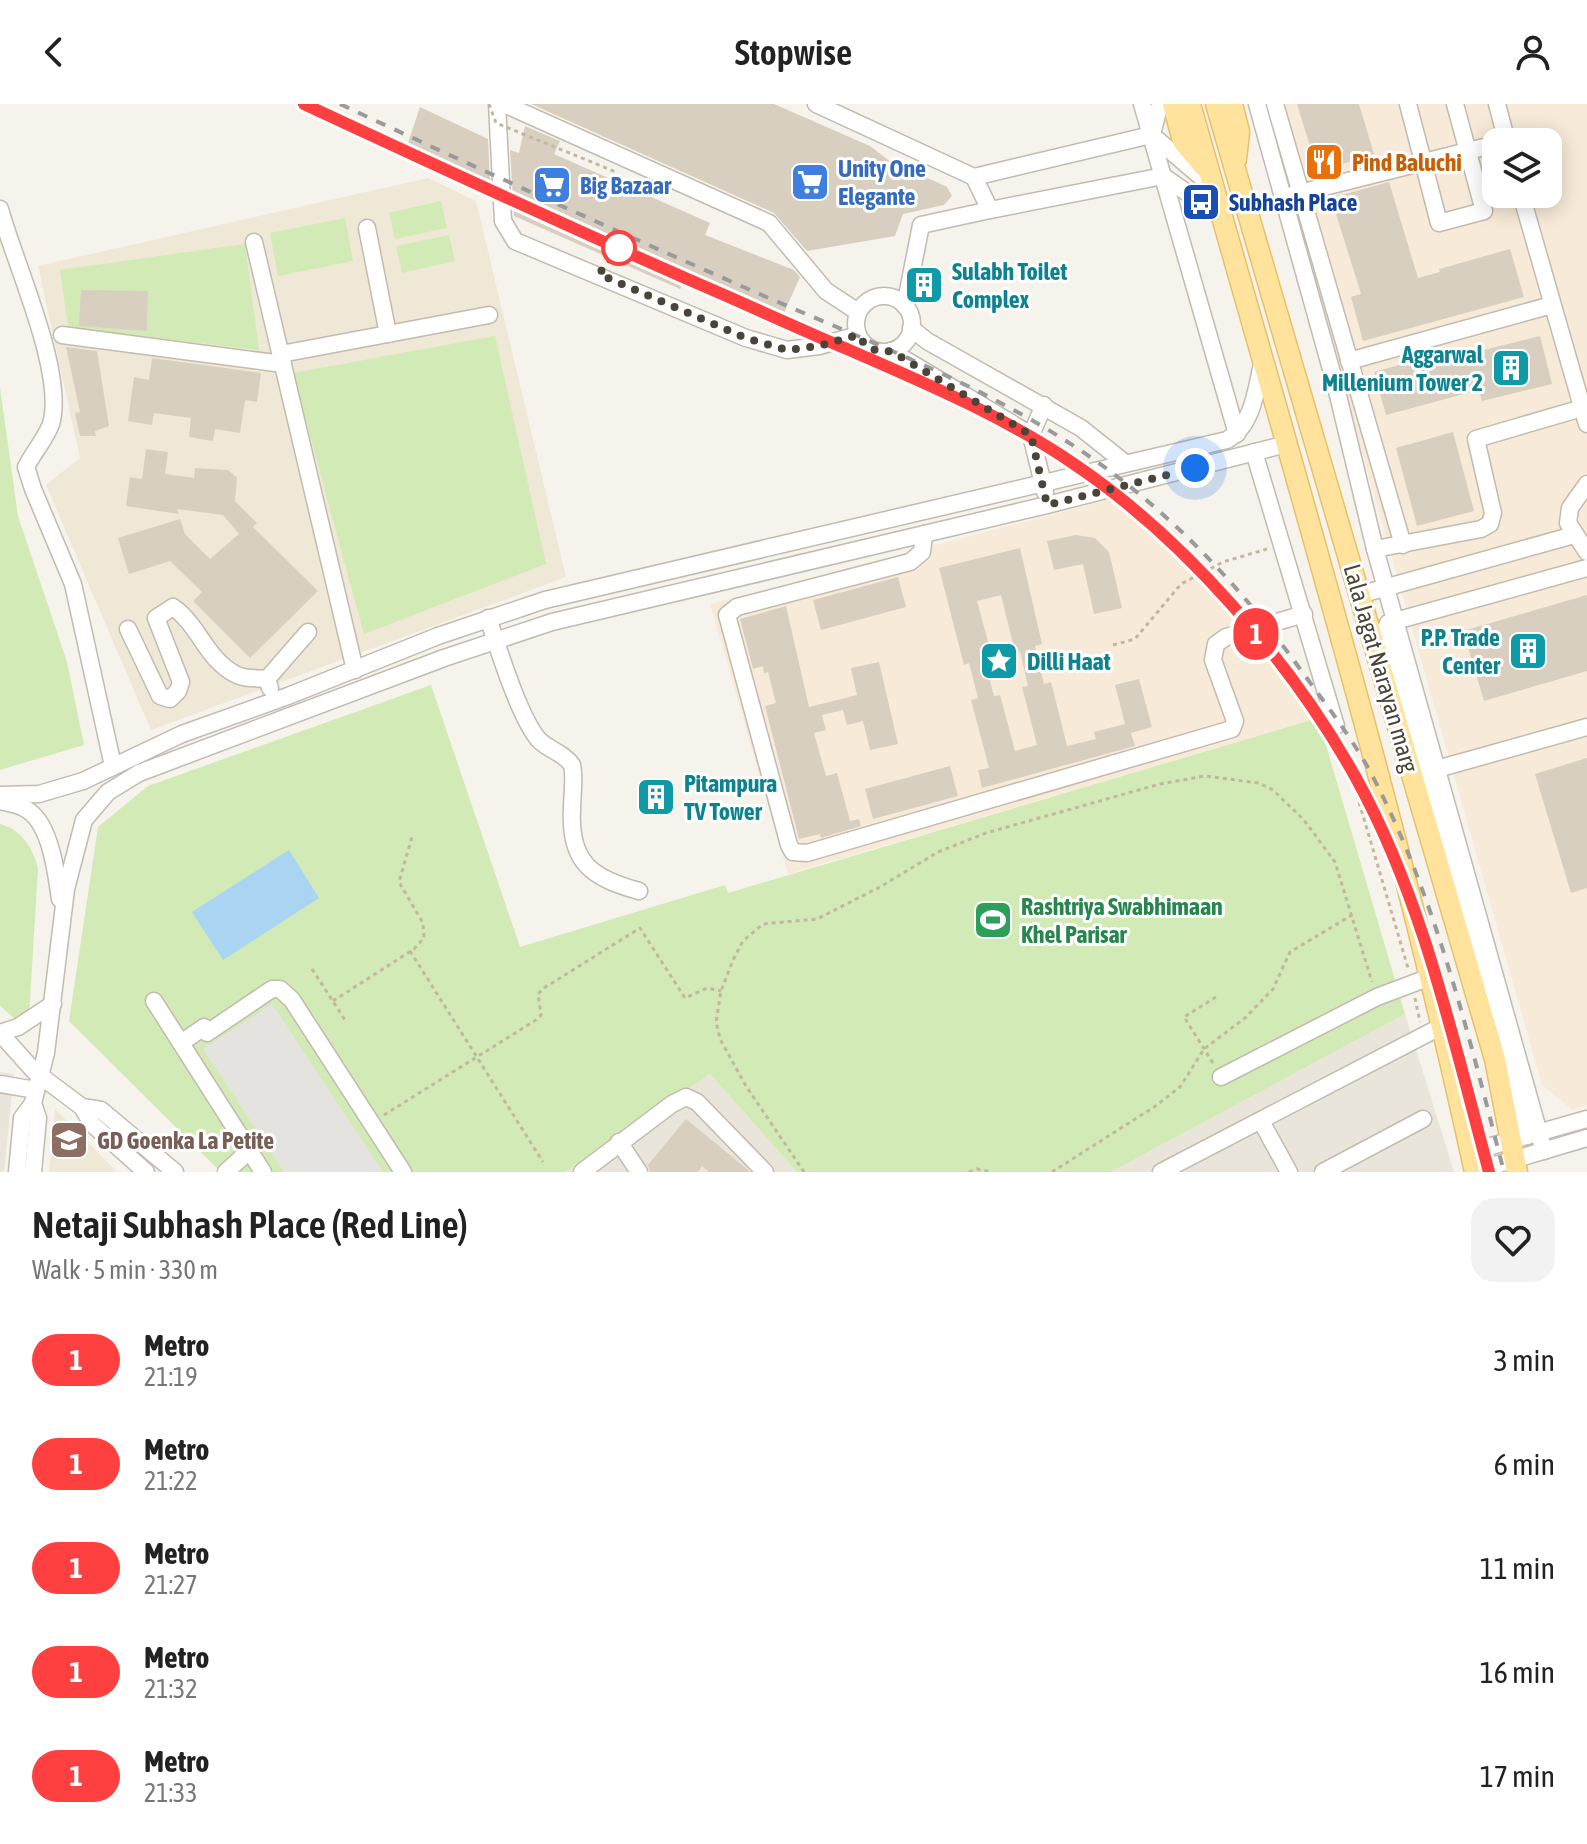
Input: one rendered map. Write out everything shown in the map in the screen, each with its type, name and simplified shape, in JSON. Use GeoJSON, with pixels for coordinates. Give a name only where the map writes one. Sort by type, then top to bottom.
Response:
{"type":"FeatureCollection","features":[{"type":"Feature","properties":{"kind":"main road"},"geometry":{"type":"LineString","coordinates":[[1173,104],[1183,141],[1212,180]]}},
{"type":"Feature","properties":{"kind":"main road","name":"Lala Jagat Narayan marg"},"geometry":{"type":"LineString","coordinates":[[1190,104],[1364,715],[1401,865],[1421,980],[1442,1026],[1473,1165]]}},
{"type":"Feature","properties":{"kind":"main road","name":"Lala Jagat Narayan marg"},"geometry":{"type":"LineString","coordinates":[[1223,110],[1235,167],[1522,1148]]}},
{"type":"Feature","properties":{"kind":"main road"},"geometry":{"type":"LineString","coordinates":[[1401,865],[1435,853]]}},
{"type":"Feature","properties":{"kind":"street"},"geometry":{"type":"LineString","coordinates":[[497,104],[503,221],[515,241],[746,338],[787,350],[819,346],[858,335]]}},
{"type":"Feature","properties":{"kind":"street"},"geometry":{"type":"LineString","coordinates":[[504,104],[769,223],[826,291],[858,312]]}},
{"type":"Feature","properties":{"kind":"street"},"geometry":{"type":"LineString","coordinates":[[816,104],[974,177],[1151,135],[1212,180]]}},
{"type":"Feature","properties":{"kind":"street"},"geometry":{"type":"LineString","coordinates":[[1142,104],[1237,434]]}},
{"type":"Feature","properties":{"kind":"street"},"geometry":{"type":"LineString","coordinates":[[1151,135],[1160,104]]}},
{"type":"Feature","properties":{"kind":"street"},"geometry":{"type":"LineString","coordinates":[[1257,104],[1349,361],[1403,545]]}},
{"type":"Feature","properties":{"kind":"street"},"geometry":{"type":"LineString","coordinates":[[1275,104],[1291,196],[1336,387],[1375,549],[1437,769],[1522,1148]]}},
{"type":"Feature","properties":{"kind":"street"},"geometry":{"type":"LineString","coordinates":[[1408,104],[1439,223],[1484,211],[1455,104]]}},
{"type":"Feature","properties":{"kind":"street"},"geometry":{"type":"LineString","coordinates":[[1497,104],[1502,128]]}},
{"type":"Feature","properties":{"kind":"street"},"geometry":{"type":"LineString","coordinates":[[1291,196],[1482,147]]}},
{"type":"Feature","properties":{"kind":"street"},"geometry":{"type":"LineString","coordinates":[[905,306],[921,225],[1163,176],[1222,217]]}},
{"type":"Feature","properties":{"kind":"street"},"geometry":{"type":"LineString","coordinates":[[974,177],[990,210]]}},
{"type":"Feature","properties":{"kind":"street"},"geometry":{"type":"LineString","coordinates":[[1375,549],[1481,529],[1490,524],[1493,513],[1476,439],[1584,416],[1525,208]]}},
{"type":"Feature","properties":{"kind":"street"},"geometry":{"type":"LineString","coordinates":[[0,209],[10,249],[38,322],[54,402],[50,425],[26,467],[73,584],[113,766]]}},
{"type":"Feature","properties":{"kind":"street"},"geometry":{"type":"LineString","coordinates":[[367,228],[388,334]]}},
{"type":"Feature","properties":{"kind":"street"},"geometry":{"type":"LineString","coordinates":[[254,242],[355,670]]}},
{"type":"Feature","properties":{"kind":"street"},"geometry":{"type":"LineString","coordinates":[[876,297],[892,297],[909,313],[911,328],[905,343],[891,351],[876,351],[858,335],[858,312],[876,297]]}},
{"type":"Feature","properties":{"kind":"street"},"geometry":{"type":"LineString","coordinates":[[1349,361],[1552,305]]}},
{"type":"Feature","properties":{"kind":"street"},"geometry":{"type":"LineString","coordinates":[[62,335],[282,359],[388,334],[489,315]]}},
{"type":"Feature","properties":{"kind":"street"},"geometry":{"type":"LineString","coordinates":[[911,328],[927,341],[1081,428],[1125,463]]}},
{"type":"Feature","properties":{"kind":"street"},"geometry":{"type":"LineString","coordinates":[[891,351],[1031,435]]}},
{"type":"Feature","properties":{"kind":"street"},"geometry":{"type":"LineString","coordinates":[[0,798],[39,794],[83,781],[182,734],[488,618],[545,600],[1227,440],[1237,434],[1251,408],[1262,364]]}},
{"type":"Feature","properties":{"kind":"street"},"geometry":{"type":"LineString","coordinates":[[1336,387],[1355,382]]}},
{"type":"Feature","properties":{"kind":"street"},"geometry":{"type":"LineString","coordinates":[[1044,405],[1031,435],[1047,505]]}},
{"type":"Feature","properties":{"kind":"street"},"geometry":{"type":"LineString","coordinates":[[17,1172],[22,1118],[36,1089],[53,1004],[66,889],[84,820],[108,792],[139,773],[552,622],[1047,505],[1287,444]]}},
{"type":"Feature","properties":{"kind":"street"},"geometry":{"type":"LineString","coordinates":[[1254,452],[1336,726]]}},
{"type":"Feature","properties":{"kind":"street"},"geometry":{"type":"LineString","coordinates":[[1587,484],[1570,508],[1568,523],[1587,552]]}},
{"type":"Feature","properties":{"kind":"street"},"geometry":{"type":"LineString","coordinates":[[924,534],[922,552],[910,562],[737,607],[727,615],[793,852],[807,853],[1232,729],[1235,721],[1213,660],[1216,644],[1226,637],[1304,614]]}},
{"type":"Feature","properties":{"kind":"street"},"geometry":{"type":"LineString","coordinates":[[1359,595],[1574,535]]}},
{"type":"Feature","properties":{"kind":"street"},"geometry":{"type":"LineString","coordinates":[[1522,1148],[1384,630],[1587,568]]}},
{"type":"Feature","properties":{"kind":"street"},"geometry":{"type":"LineString","coordinates":[[675,569],[680,590]]}},
{"type":"Feature","properties":{"kind":"street"},"geometry":{"type":"LineString","coordinates":[[128,629],[160,696],[170,699],[181,682],[156,618],[173,607],[183,614],[210,654],[236,675],[267,679],[295,714]]}},
{"type":"Feature","properties":{"kind":"street"},"geometry":{"type":"LineString","coordinates":[[488,618],[530,727],[545,745],[566,757],[572,765],[571,829],[580,857],[591,872],[608,883],[639,891]]}},
{"type":"Feature","properties":{"kind":"street"},"geometry":{"type":"LineString","coordinates":[[1369,627],[1396,625]]}},
{"type":"Feature","properties":{"kind":"street"},"geometry":{"type":"LineString","coordinates":[[267,679],[308,632]]}},
{"type":"Feature","properties":{"kind":"street"},"geometry":{"type":"LineString","coordinates":[[1437,769],[1587,727]]}},
{"type":"Feature","properties":{"kind":"street"},"geometry":{"type":"LineString","coordinates":[[0,798],[27,808],[43,830],[53,853],[63,916]]}},
{"type":"Feature","properties":{"kind":"street"},"geometry":{"type":"LineString","coordinates":[[1221,1077],[1377,997],[1421,980]]}},
{"type":"Feature","properties":{"kind":"street"},"geometry":{"type":"LineString","coordinates":[[181,1043],[204,1027],[207,1033],[272,989],[280,989],[292,1000],[403,1172]]}},
{"type":"Feature","properties":{"kind":"street"},"geometry":{"type":"LineString","coordinates":[[154,1001],[263,1172]]}},
{"type":"Feature","properties":{"kind":"street"},"geometry":{"type":"LineString","coordinates":[[33,1172],[38,1118],[36,1089],[0,1033],[18,1027],[53,1004]]}},
{"type":"Feature","properties":{"kind":"street"},"geometry":{"type":"LineString","coordinates":[[1161,1172],[1442,1026]]}},
{"type":"Feature","properties":{"kind":"street"},"geometry":{"type":"LineString","coordinates":[[0,1084],[36,1089],[82,1107],[101,1110],[175,1172]]}},
{"type":"Feature","properties":{"kind":"street"},"geometry":{"type":"LineString","coordinates":[[582,1172],[680,1098],[691,1098],[765,1172]]}},
{"type":"Feature","properties":{"kind":"street"},"geometry":{"type":"LineString","coordinates":[[82,1107],[92,1124],[146,1172]]}},
{"type":"Feature","properties":{"kind":"street"},"geometry":{"type":"LineString","coordinates":[[1323,1172],[1423,1119]]}},
{"type":"Feature","properties":{"kind":"street"},"geometry":{"type":"LineString","coordinates":[[1473,1165],[1522,1148],[1587,1119]]}},
{"type":"Feature","properties":{"kind":"street"},"geometry":{"type":"LineString","coordinates":[[1261,1121],[1289,1172]]}},
{"type":"Feature","properties":{"kind":"street"},"geometry":{"type":"LineString","coordinates":[[1522,1148],[1544,1151],[1587,1138]]}},
{"type":"Feature","properties":{"kind":"street"},"geometry":{"type":"LineString","coordinates":[[619,1142],[639,1172]]}},
{"type":"Feature","properties":{"kind":"street"},"geometry":{"type":"LineString","coordinates":[[1522,1148],[1544,1151]]}},
{"type":"Feature","properties":{"kind":"street"},"geometry":{"type":"LineString","coordinates":[[226,1172],[250,1150]]}},
{"type":"Feature","properties":{"kind":"path"},"geometry":{"type":"LineString","coordinates":[[489,104],[496,123],[616,172],[613,180]]}},
{"type":"Feature","properties":{"kind":"path"},"geometry":{"type":"LineString","coordinates":[[1113,645],[1135,639],[1181,584],[1223,562],[1283,544]]}},
{"type":"Feature","properties":{"kind":"path"},"geometry":{"type":"LineString","coordinates":[[1336,726],[1421,980],[1422,1036]]}},
{"type":"Feature","properties":{"kind":"path"},"geometry":{"type":"LineString","coordinates":[[804,1172],[727,1056],[716,1022],[721,991],[743,941],[763,924],[817,919],[880,887],[938,852],[986,833],[1160,784],[1205,776],[1242,779],[1273,790],[1304,820],[1335,862],[1377,997]]}},
{"type":"Feature","properties":{"kind":"path"},"geometry":{"type":"LineString","coordinates":[[333,1001],[419,945],[425,932],[399,882],[412,837]]}},
{"type":"Feature","properties":{"kind":"path"},"geometry":{"type":"LineString","coordinates":[[1052,1172],[1180,1087],[1204,1049],[1245,1018],[1273,989],[1290,952],[1352,915]]}},
{"type":"Feature","properties":{"kind":"path"},"geometry":{"type":"LineString","coordinates":[[371,1123],[536,1020],[541,1015],[538,994],[544,988],[640,928],[685,998],[707,988],[721,991]]}},
{"type":"Feature","properties":{"kind":"path"},"geometry":{"type":"LineString","coordinates":[[410,951],[543,1162]]}},
{"type":"Feature","properties":{"kind":"path"},"geometry":{"type":"LineString","coordinates":[[312,969],[345,1020]]}},
{"type":"Feature","properties":{"kind":"path"},"geometry":{"type":"LineString","coordinates":[[1204,1049],[1184,1017],[1216,997]]}},
{"type":"Feature","properties":{"kind":"path"},"geometry":{"type":"LineString","coordinates":[[969,1172],[977,1169],[992,1172]]}},
{"type":"Feature","properties":{"kind":"shaded area"},"geometry":{"type":"Polygon","coordinates":[[[1263,104],[1587,104],[1587,1105],[1573,1110],[1542,1085],[1263,104]]]}},
{"type":"Feature","properties":{"kind":"shaded area"},"geometry":{"type":"Polygon","coordinates":[[[428,178],[476,201],[566,577],[151,730],[46,485],[80,458],[38,266],[428,178]]]}},
{"type":"Feature","properties":{"kind":"shaded area","name":"Dilli Haat"},"geometry":{"type":"Polygon","coordinates":[[[1116,498],[1213,590],[1318,718],[788,874],[710,604],[1116,498]]]}},
{"type":"Feature","properties":{"kind":"shaded area"},"geometry":{"type":"Polygon","coordinates":[[[272,1004],[383,1172],[284,1172],[203,1049],[272,1004]]]}},
{"type":"Feature","properties":{"kind":"shaded area"},"geometry":{"type":"Polygon","coordinates":[[[1405,1014],[1454,1172],[1111,1172],[1405,1014]]]}},
{"type":"Feature","properties":{"kind":"shaded area"},"geometry":{"type":"Polygon","coordinates":[[[0,1072],[14,1074],[4,1172],[0,1172],[0,1072]]]}},
{"type":"Feature","properties":{"kind":"shaded area"},"geometry":{"type":"Polygon","coordinates":[[[710,1074],[797,1172],[565,1172],[571,1167],[710,1074]]]}},
{"type":"Feature","properties":{"kind":"shaded area","name":"GD Goenka La Petite"},"geometry":{"type":"Polygon","coordinates":[[[55,1109],[117,1172],[49,1172],[55,1109]]]}},
{"type":"Feature","properties":{"kind":"green space"},"geometry":{"type":"Polygon","coordinates":[[[441,201],[447,228],[395,239],[389,213],[441,201]]]}},
{"type":"Feature","properties":{"kind":"green space"},"geometry":{"type":"Polygon","coordinates":[[[345,218],[353,261],[278,276],[270,233],[345,218]]]}},
{"type":"Feature","properties":{"kind":"green space"},"geometry":{"type":"Polygon","coordinates":[[[449,235],[455,261],[402,273],[396,246],[449,235]]]}},
{"type":"Feature","properties":{"kind":"green space"},"geometry":{"type":"Polygon","coordinates":[[[245,244],[259,350],[68,327],[60,270],[245,244]]]}},
{"type":"Feature","properties":{"kind":"green space"},"geometry":{"type":"Polygon","coordinates":[[[495,336],[546,564],[364,634],[293,373],[495,336]]]}},
{"type":"Feature","properties":{"kind":"green space"},"geometry":{"type":"Polygon","coordinates":[[[0,388],[18,516],[67,662],[84,745],[0,770],[0,388]]]}},
{"type":"Feature","properties":{"kind":"green space","name":"Rashtriya Swabhimaan Khel Parisar"},"geometry":{"type":"Polygon","coordinates":[[[431,685],[520,947],[725,885],[728,893],[1318,718],[1405,1014],[1111,1172],[797,1172],[710,1074],[565,1172],[221,1172],[69,1021],[98,827],[148,786],[431,685]]]}},
{"type":"Feature","properties":{"kind":"green space"},"geometry":{"type":"Polygon","coordinates":[[[0,824],[15,831],[25,841],[38,869],[29,1016],[19,1022],[0,1006],[0,824]]]}},
{"type":"Feature","properties":{"kind":"water"},"geometry":{"type":"Polygon","coordinates":[[[289,850],[319,898],[223,960],[192,912],[289,850]]]}},
{"type":"Feature","properties":{"kind":"building","name":"Unity One Elegante"},"geometry":{"type":"Polygon","coordinates":[[[531,104],[774,104],[870,146],[887,159],[947,187],[952,196],[944,205],[903,214],[895,236],[807,251],[774,213],[531,104]]]}},
{"type":"Feature","properties":{"kind":"building"},"geometry":{"type":"Polygon","coordinates":[[[1297,104],[1359,104],[1374,154],[1318,172],[1297,104]]]}},
{"type":"Feature","properties":{"kind":"building"},"geometry":{"type":"Polygon","coordinates":[[[420,107],[488,139],[490,182],[407,146],[420,107]]]}},
{"type":"Feature","properties":{"kind":"building"},"geometry":{"type":"Polygon","coordinates":[[[525,126],[560,141],[554,154],[710,223],[705,235],[794,270],[800,277],[784,313],[690,271],[680,289],[514,216],[510,150],[519,153],[525,126]]]}},
{"type":"Feature","properties":{"kind":"building"},"geometry":{"type":"Polygon","coordinates":[[[1389,182],[1418,278],[1510,249],[1524,297],[1363,341],[1351,297],[1361,294],[1331,198],[1389,182]]]}},
{"type":"Feature","properties":{"kind":"building"},"geometry":{"type":"Polygon","coordinates":[[[81,290],[148,291],[147,331],[79,326],[81,290]]]}},
{"type":"Feature","properties":{"kind":"building"},"geometry":{"type":"Polygon","coordinates":[[[1540,336],[1552,384],[1482,401],[1479,390],[1386,415],[1374,372],[1454,350],[1456,357],[1540,336]]]}},
{"type":"Feature","properties":{"kind":"building"},"geometry":{"type":"Polygon","coordinates":[[[66,347],[97,351],[109,426],[95,431],[96,436],[80,436],[75,413],[80,412],[66,347]]]}},
{"type":"Feature","properties":{"kind":"building"},"geometry":{"type":"Polygon","coordinates":[[[152,358],[261,373],[257,402],[245,400],[240,433],[215,429],[213,441],[189,437],[191,418],[154,413],[152,425],[128,421],[134,377],[149,380],[152,358]]]}},
{"type":"Feature","properties":{"kind":"building"},"geometry":{"type":"Polygon","coordinates":[[[1453,432],[1474,511],[1417,526],[1396,448],[1453,432]]]}},
{"type":"Feature","properties":{"kind":"building"},"geometry":{"type":"Polygon","coordinates":[[[146,449],[168,452],[165,474],[194,478],[195,468],[228,470],[237,478],[235,501],[257,523],[253,527],[318,591],[250,658],[193,601],[202,592],[170,561],[129,574],[118,538],[180,519],[185,534],[210,559],[239,534],[223,515],[177,509],[179,514],[126,506],[130,477],[142,479],[146,449]]]}},
{"type":"Feature","properties":{"kind":"building"},"geometry":{"type":"Polygon","coordinates":[[[1076,535],[1095,538],[1109,552],[1122,608],[1094,614],[1083,564],[1054,570],[1047,541],[1076,535]]]}},
{"type":"Feature","properties":{"kind":"building"},"geometry":{"type":"Polygon","coordinates":[[[1020,548],[1042,644],[1035,646],[1044,684],[1051,682],[1067,746],[1096,739],[1094,732],[1125,724],[1115,685],[1139,679],[1152,727],[1131,733],[1135,746],[982,788],[978,770],[989,768],[971,700],[978,698],[969,663],[964,665],[939,568],[1020,548]],[[1001,595],[977,601],[992,656],[984,658],[994,696],[1000,695],[1015,751],[1037,745],[1022,687],[1028,686],[1020,651],[1015,652],[1001,595]]]}},
{"type":"Feature","properties":{"kind":"building"},"geometry":{"type":"Polygon","coordinates":[[[898,577],[906,607],[821,630],[813,600],[898,577]]]}},
{"type":"Feature","properties":{"kind":"building","name":"P.P. Trade Center"},"geometry":{"type":"Polygon","coordinates":[[[1587,595],[1587,671],[1484,701],[1463,631],[1587,595]]]}},
{"type":"Feature","properties":{"kind":"building"},"geometry":{"type":"Polygon","coordinates":[[[786,606],[809,707],[857,695],[851,668],[879,662],[898,744],[870,750],[863,721],[847,725],[843,710],[822,715],[826,730],[814,733],[826,776],[837,773],[850,821],[859,819],[861,826],[821,838],[820,834],[799,839],[765,706],[776,703],[768,672],[764,673],[763,666],[753,669],[740,619],[786,606]]]}},
{"type":"Feature","properties":{"kind":"building"},"geometry":{"type":"Polygon","coordinates":[[[1587,758],[1587,888],[1571,893],[1535,774],[1587,758]]]}},
{"type":"Feature","properties":{"kind":"building"},"geometry":{"type":"Polygon","coordinates":[[[950,766],[958,796],[873,819],[865,789],[950,766]]]}},
{"type":"Feature","properties":{"kind":"building","name":"Pitampura TV Tower"},"geometry":{"type":"Polygon","coordinates":[[[656,782],[662,783],[670,791],[670,803],[662,811],[656,812],[650,811],[642,803],[641,797],[642,791],[650,783],[656,782]]]}},
{"type":"Feature","properties":{"kind":"building"},"geometry":{"type":"Polygon","coordinates":[[[686,1119],[750,1172],[709,1172],[702,1166],[698,1172],[650,1172],[648,1165],[686,1119]]]}},
{"type":"Feature","properties":{"kind":"railway"},"geometry":{"type":"LineString","coordinates":[[304,104],[946,392],[1033,438],[1074,464],[1157,528],[1196,565],[1268,646],[1330,733],[1356,778],[1400,872],[1418,921],[1449,1021],[1489,1172]]}},
{"type":"Feature","properties":{"kind":"railway"},"geometry":{"type":"LineString","coordinates":[[340,104],[956,380],[1080,450],[1169,520],[1223,574],[1272,632],[1354,744],[1371,773],[1414,869],[1449,968],[1504,1172]]}},
{"type":"Feature","properties":{"kind":"metro line","name":"1"},"geometry":{"type":"LineString","coordinates":[[304,104],[619,248],[953,395],[1074,463],[1140,515],[1209,579],[1252,629],[1317,715],[1356,778],[1389,847],[1427,951],[1489,1172]]}},
{"type":"Feature","properties":{"kind":"place","name":"Pind Baluchi"},"geometry":{"type":"Point","coordinates":[1324,162]}},
{"type":"Feature","properties":{"kind":"place","name":"Unity One Elegante"},"geometry":{"type":"Point","coordinates":[810,182]}},
{"type":"Feature","properties":{"kind":"place","name":"Big Bazaar"},"geometry":{"type":"Point","coordinates":[552,185]}},
{"type":"Feature","properties":{"kind":"place","name":"Subhash Place"},"geometry":{"type":"Point","coordinates":[1201,202]}},
{"type":"Feature","properties":{"kind":"place","name":"Sulabh Toilet Complex"},"geometry":{"type":"Point","coordinates":[924,285]}},
{"type":"Feature","properties":{"kind":"place","name":"Aggarwal Millenium Tower 2"},"geometry":{"type":"Point","coordinates":[1511,368]}},
{"type":"Feature","properties":{"kind":"place","name":"P.P. Trade Center"},"geometry":{"type":"Point","coordinates":[1528,651]}},
{"type":"Feature","properties":{"kind":"place","name":"Dilli Haat"},"geometry":{"type":"Point","coordinates":[999,661]}},
{"type":"Feature","properties":{"kind":"place","name":"Pitampura TV Tower"},"geometry":{"type":"Point","coordinates":[656,797]}},
{"type":"Feature","properties":{"kind":"place","name":"Rashtriya Swabhimaan Khel Parisar"},"geometry":{"type":"Point","coordinates":[993,920]}},
{"type":"Feature","properties":{"kind":"place","name":"GD Goenka La Petite"},"geometry":{"type":"Point","coordinates":[69,1140]}},
{"type":"Feature","properties":{"kind":"route"},"geometry":{"type":"LineString","coordinates":[[619,248],[599,274],[746,338],[787,350],[819,346],[858,335],[868,347],[876,351],[891,351],[1031,435],[1047,505],[1195,468]]}}]}
